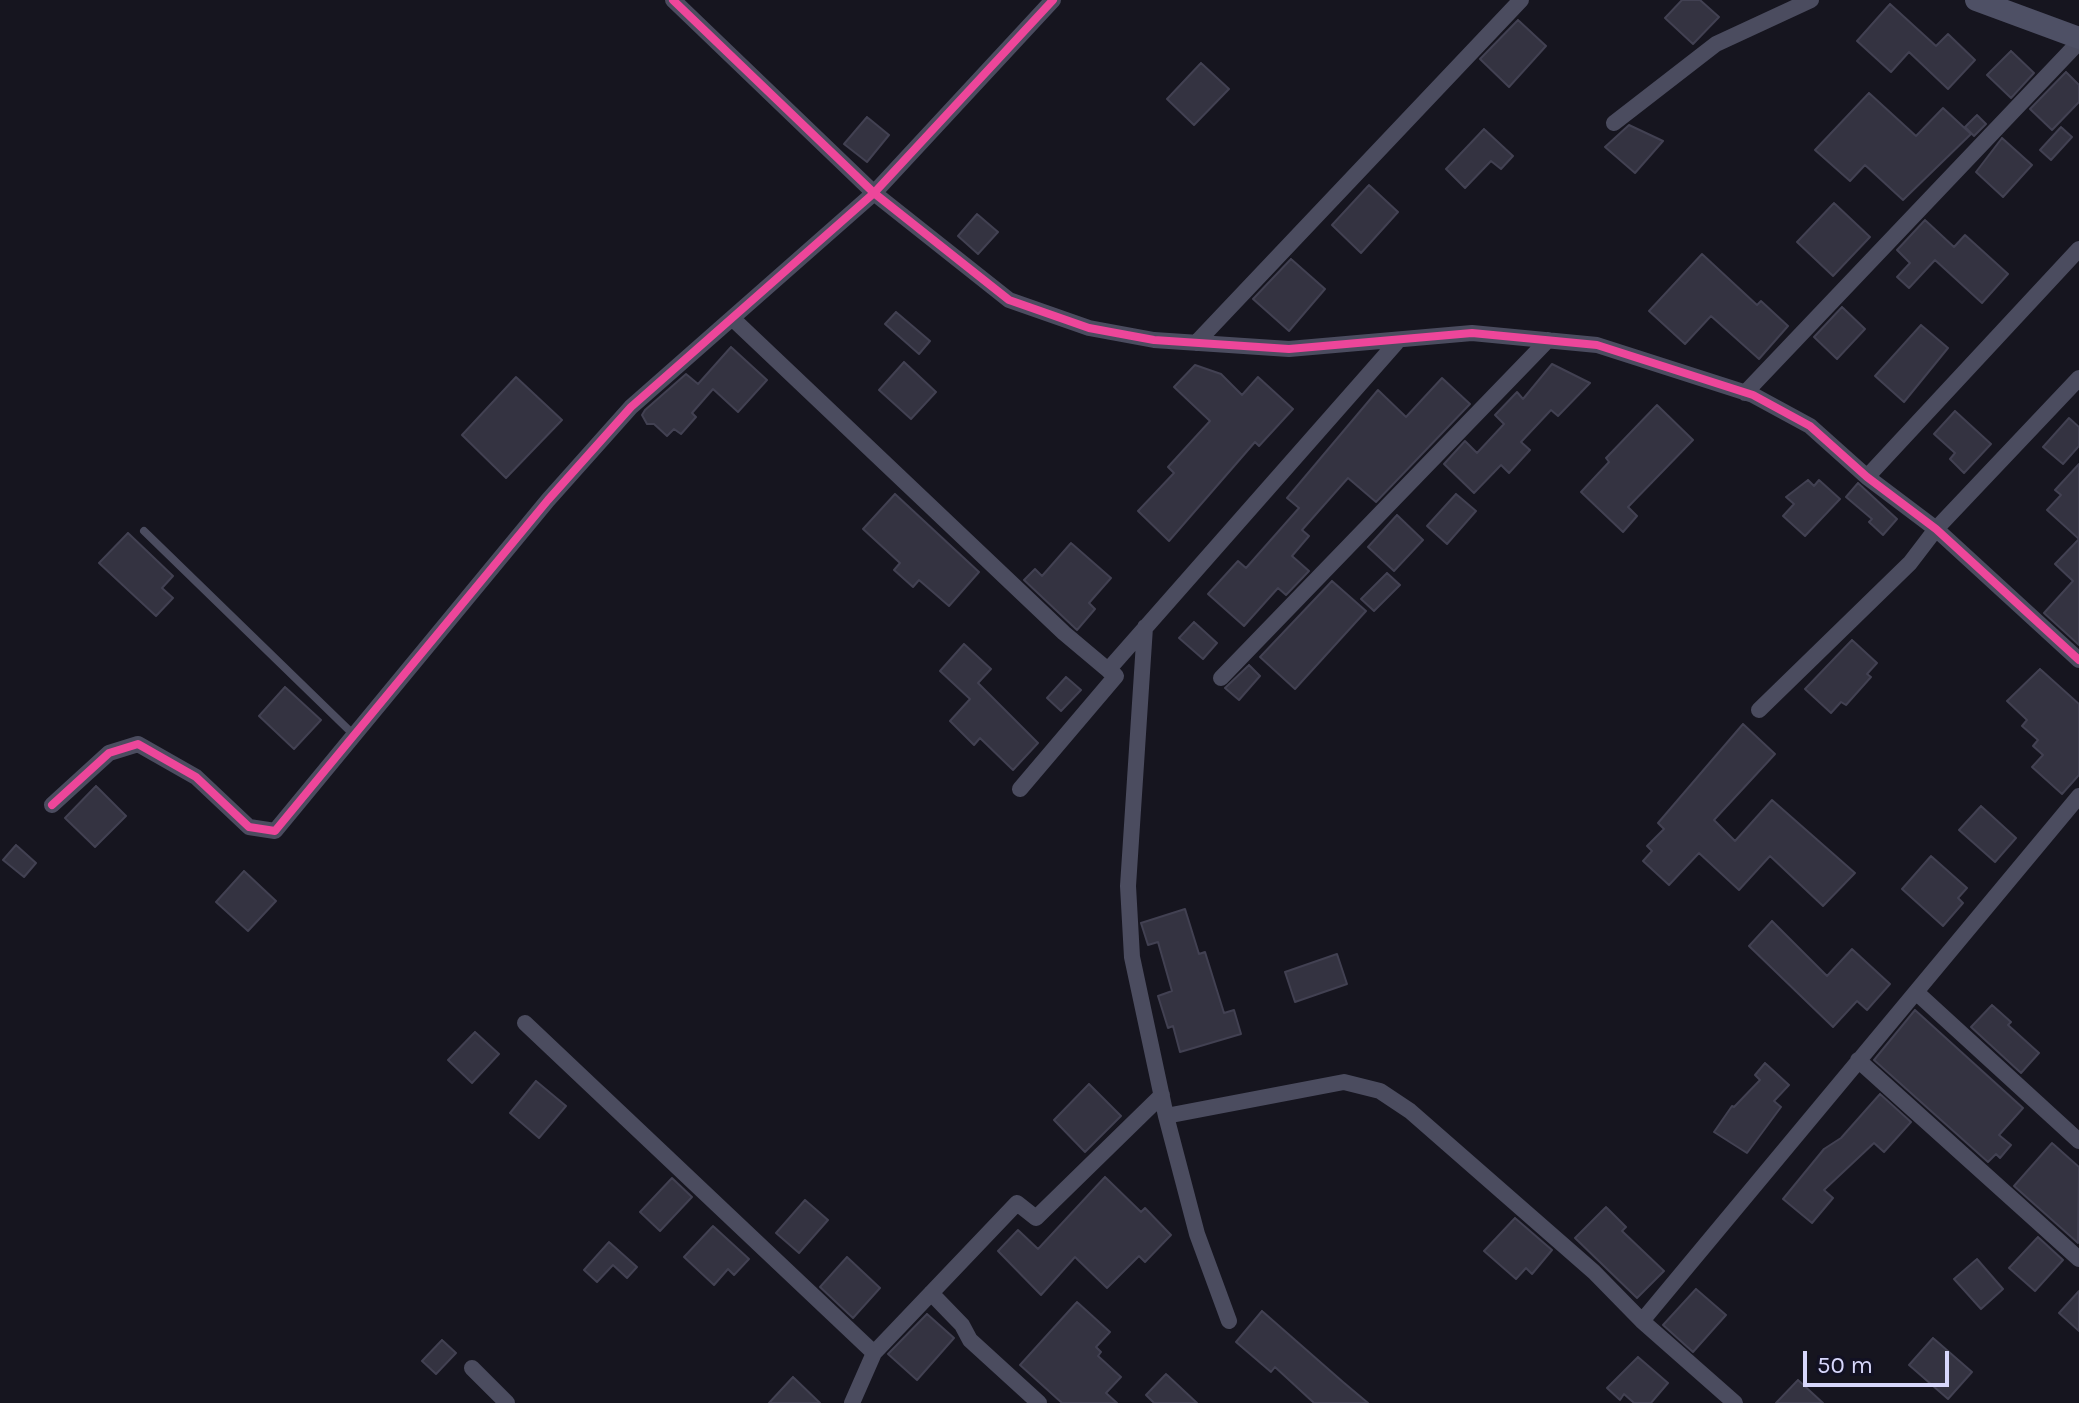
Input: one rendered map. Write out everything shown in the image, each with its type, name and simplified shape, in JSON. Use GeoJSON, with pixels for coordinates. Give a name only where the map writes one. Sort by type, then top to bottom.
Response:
{"type":"FeatureCollection","features":[{"type":"Feature","properties":{"kind":"street"},"geometry":{"type":"LineString","coordinates":[[673,0],[874,193],[1009,300],[1089,328],[1154,340],[1289,349],[1397,342],[1472,333],[1597,345],[1745,393],[1810,426],[1867,477],[1936,529],[2079,660]]}},
{"type":"Feature","properties":{"kind":"street"},"geometry":{"type":"LineString","coordinates":[[52,805],[109,753],[138,744],[196,777],[249,827],[275,831],[548,500],[631,407],[874,193],[1053,0]]}},
{"type":"Feature","properties":{"kind":"street"},"geometry":{"type":"LineString","coordinates":[[1196,343],[1521,0]]}},
{"type":"Feature","properties":{"kind":"street"},"geometry":{"type":"LineString","coordinates":[[1614,123],[1716,44],[1811,0]]}},
{"type":"Feature","properties":{"kind":"street"},"geometry":{"type":"LineString","coordinates":[[1745,393],[2079,40],[1976,0]]}},
{"type":"Feature","properties":{"kind":"street"},"geometry":{"type":"LineString","coordinates":[[1867,477],[2079,249]]}},
{"type":"Feature","properties":{"kind":"street"},"geometry":{"type":"LineString","coordinates":[[732,318],[1064,633],[1116,676],[1020,789]]}},
{"type":"Feature","properties":{"kind":"street"},"geometry":{"type":"LineString","coordinates":[[1221,678],[1548,340]]}},
{"type":"Feature","properties":{"kind":"street"},"geometry":{"type":"LineString","coordinates":[[1108,670],[1397,342]]}},
{"type":"Feature","properties":{"kind":"street"},"geometry":{"type":"LineString","coordinates":[[1759,710],[1910,563],[1936,529],[2079,378]]}},
{"type":"Feature","properties":{"kind":"street"},"geometry":{"type":"LineString","coordinates":[[1145,627],[1128,886],[1132,957],[1166,1116],[1197,1234],[1229,1321]]}},
{"type":"Feature","properties":{"kind":"street"},"geometry":{"type":"LineString","coordinates":[[1642,1321],[2079,796]]}},
{"type":"Feature","properties":{"kind":"street"},"geometry":{"type":"LineString","coordinates":[[1916,992],[2079,1141]]}},
{"type":"Feature","properties":{"kind":"street"},"geometry":{"type":"LineString","coordinates":[[525,1023],[874,1353]]}},
{"type":"Feature","properties":{"kind":"street"},"geometry":{"type":"LineString","coordinates":[[1858,1060],[2079,1259]]}},
{"type":"Feature","properties":{"kind":"street"},"geometry":{"type":"LineString","coordinates":[[1166,1116],[1344,1082],[1380,1091],[1410,1111],[1594,1272],[1642,1321],[1735,1403]]}},
{"type":"Feature","properties":{"kind":"street"},"geometry":{"type":"LineString","coordinates":[[852,1403],[874,1353],[1017,1203],[1036,1218],[1162,1095]]}},
{"type":"Feature","properties":{"kind":"street"},"geometry":{"type":"LineString","coordinates":[[931,1293],[962,1325],[970,1340],[1039,1403]]}},
{"type":"Feature","properties":{"kind":"street"},"geometry":{"type":"LineString","coordinates":[[472,1368],[507,1403]]}},
{"type":"Feature","properties":{"kind":"lane"},"geometry":{"type":"LineString","coordinates":[[144,531],[356,736]]}},
{"type":"Feature","properties":{"kind":"building"},"geometry":{"type":"Polygon","coordinates":[[[1682,0],[1700,0],[1719,17],[1693,44],[1665,18],[1682,0]]]}},
{"type":"Feature","properties":{"kind":"building"},"geometry":{"type":"Polygon","coordinates":[[[1890,4],[1936,46],[1948,34],[1975,60],[1948,89],[1909,52],[1891,72],[1857,41],[1890,4]]]}},
{"type":"Feature","properties":{"kind":"building"},"geometry":{"type":"Polygon","coordinates":[[[1518,20],[1546,46],[1509,87],[1480,59],[1518,20]]]}},
{"type":"Feature","properties":{"kind":"building"},"geometry":{"type":"Polygon","coordinates":[[[2011,51],[2034,73],[2011,98],[1987,75],[2011,51]]]}},
{"type":"Feature","properties":{"kind":"building"},"geometry":{"type":"Polygon","coordinates":[[[1201,63],[1229,89],[1194,125],[1167,99],[1201,63]]]}},
{"type":"Feature","properties":{"kind":"building"},"geometry":{"type":"Polygon","coordinates":[[[2066,72],[2079,85],[2079,102],[2052,130],[2030,109],[2066,72]]]}},
{"type":"Feature","properties":{"kind":"building"},"geometry":{"type":"Polygon","coordinates":[[[1869,93],[1916,136],[1943,108],[1971,134],[1903,200],[1865,165],[1850,181],[1815,150],[1869,93]]]}},
{"type":"Feature","properties":{"kind":"building"},"geometry":{"type":"Polygon","coordinates":[[[1977,115],[1986,124],[1974,136],[1965,127],[1977,115]]]}},
{"type":"Feature","properties":{"kind":"building"},"geometry":{"type":"Polygon","coordinates":[[[867,117],[889,135],[867,162],[844,144],[867,117]]]}},
{"type":"Feature","properties":{"kind":"building"},"geometry":{"type":"Polygon","coordinates":[[[1629,125],[1663,141],[1635,173],[1605,147],[1629,125]]]}},
{"type":"Feature","properties":{"kind":"building"},"geometry":{"type":"Polygon","coordinates":[[[2061,127],[2072,137],[2051,160],[2040,150],[2061,127]]]}},
{"type":"Feature","properties":{"kind":"building"},"geometry":{"type":"Polygon","coordinates":[[[1484,129],[1513,156],[1501,169],[1491,161],[1465,188],[1446,169],[1484,129]]]}},
{"type":"Feature","properties":{"kind":"building"},"geometry":{"type":"Polygon","coordinates":[[[2002,138],[2032,165],[2003,197],[1976,172],[2002,138]]]}},
{"type":"Feature","properties":{"kind":"building"},"geometry":{"type":"Polygon","coordinates":[[[1369,185],[1398,212],[1361,253],[1332,225],[1369,185]]]}},
{"type":"Feature","properties":{"kind":"building"},"geometry":{"type":"Polygon","coordinates":[[[1834,203],[1870,237],[1833,276],[1797,242],[1834,203]]]}},
{"type":"Feature","properties":{"kind":"building"},"geometry":{"type":"Polygon","coordinates":[[[977,214],[998,232],[978,254],[958,236],[977,214]]]}},
{"type":"Feature","properties":{"kind":"building"},"geometry":{"type":"Polygon","coordinates":[[[1925,220],[1954,247],[1965,235],[2008,274],[1982,303],[1935,260],[1909,288],[1897,277],[1910,263],[1897,250],[1925,220]]]}},
{"type":"Feature","properties":{"kind":"building"},"geometry":{"type":"Polygon","coordinates":[[[1702,254],[1757,305],[1761,301],[1788,326],[1759,359],[1711,316],[1685,344],[1649,311],[1702,254]]]}},
{"type":"Feature","properties":{"kind":"building"},"geometry":{"type":"Polygon","coordinates":[[[1291,259],[1325,289],[1289,331],[1253,299],[1291,259]]]}},
{"type":"Feature","properties":{"kind":"building"},"geometry":{"type":"Polygon","coordinates":[[[1842,307],[1865,329],[1837,359],[1814,337],[1842,307]]]}},
{"type":"Feature","properties":{"kind":"building"},"geometry":{"type":"Polygon","coordinates":[[[896,312],[930,341],[919,354],[885,324],[896,312]]]}},
{"type":"Feature","properties":{"kind":"building"},"geometry":{"type":"Polygon","coordinates":[[[1921,325],[1948,348],[1904,402],[1875,376],[1921,325]]]}},
{"type":"Feature","properties":{"kind":"building"},"geometry":{"type":"Polygon","coordinates":[[[731,347],[767,380],[738,412],[713,389],[692,413],[696,417],[681,434],[674,429],[667,436],[654,424],[647,424],[642,415],[645,410],[686,374],[698,384],[731,347]]]}},
{"type":"Feature","properties":{"kind":"building"},"geometry":{"type":"Polygon","coordinates":[[[904,362],[936,392],[911,419],[879,390],[904,362]]]}},
{"type":"Feature","properties":{"kind":"building"},"geometry":{"type":"Polygon","coordinates":[[[1552,364],[1590,383],[1558,416],[1551,410],[1521,442],[1530,450],[1509,473],[1501,465],[1474,493],[1444,464],[1465,441],[1477,453],[1504,424],[1495,415],[1517,392],[1523,399],[1552,364]]]}},
{"type":"Feature","properties":{"kind":"building"},"geometry":{"type":"Polygon","coordinates":[[[1195,365],[1221,374],[1242,395],[1258,377],[1293,409],[1259,446],[1255,442],[1169,541],[1138,511],[1174,473],[1168,467],[1210,421],[1174,387],[1195,365]]]}},
{"type":"Feature","properties":{"kind":"building"},"geometry":{"type":"Polygon","coordinates":[[[516,377],[562,420],[506,478],[462,435],[516,377]]]}},
{"type":"Feature","properties":{"kind":"building"},"geometry":{"type":"Polygon","coordinates":[[[1442,378],[1470,404],[1376,502],[1348,478],[1302,530],[1309,536],[1292,556],[1309,571],[1286,595],[1278,588],[1244,626],[1208,594],[1238,561],[1246,568],[1299,508],[1287,498],[1378,390],[1406,417],[1442,378]]]}},
{"type":"Feature","properties":{"kind":"building"},"geometry":{"type":"Polygon","coordinates":[[[1657,405],[1693,440],[1628,507],[1637,516],[1623,532],[1581,492],[1609,462],[1606,458],[1657,405]]]}},
{"type":"Feature","properties":{"kind":"building"},"geometry":{"type":"Polygon","coordinates":[[[1955,411],[1991,444],[1964,473],[1950,459],[1955,453],[1934,434],[1955,411]]]}},
{"type":"Feature","properties":{"kind":"building"},"geometry":{"type":"Polygon","coordinates":[[[2069,418],[2079,427],[2079,446],[2063,464],[2043,447],[2069,418]]]}},
{"type":"Feature","properties":{"kind":"building"},"geometry":{"type":"Polygon","coordinates":[[[2079,464],[2079,539],[2047,510],[2061,495],[2055,490],[2079,464]]]}},
{"type":"Feature","properties":{"kind":"building"},"geometry":{"type":"Polygon","coordinates":[[[1808,480],[1814,486],[1819,480],[1840,499],[1805,536],[1783,516],[1794,504],[1786,497],[1808,480]]]}},
{"type":"Feature","properties":{"kind":"building"},"geometry":{"type":"Polygon","coordinates":[[[1858,483],[1897,519],[1883,535],[1869,522],[1872,519],[1846,497],[1858,483]]]}},
{"type":"Feature","properties":{"kind":"building"},"geometry":{"type":"Polygon","coordinates":[[[895,494],[979,572],[949,606],[919,580],[913,587],[894,570],[900,563],[863,529],[895,494]]]}},
{"type":"Feature","properties":{"kind":"building"},"geometry":{"type":"Polygon","coordinates":[[[1456,494],[1476,511],[1447,544],[1427,526],[1456,494]]]}},
{"type":"Feature","properties":{"kind":"building"},"geometry":{"type":"Polygon","coordinates":[[[1397,515],[1423,540],[1394,571],[1368,547],[1397,515]]]}},
{"type":"Feature","properties":{"kind":"building"},"geometry":{"type":"Polygon","coordinates":[[[128,533],[173,576],[162,588],[173,598],[156,616],[99,563],[128,533]]]}},
{"type":"Feature","properties":{"kind":"building"},"geometry":{"type":"Polygon","coordinates":[[[2079,539],[2079,645],[2044,613],[2073,581],[2055,564],[2079,539]]]}},
{"type":"Feature","properties":{"kind":"building"},"geometry":{"type":"Polygon","coordinates":[[[1071,543],[1111,578],[1089,603],[1095,609],[1077,630],[1024,580],[1035,569],[1042,576],[1071,543]]]}},
{"type":"Feature","properties":{"kind":"building"},"geometry":{"type":"Polygon","coordinates":[[[1387,573],[1400,585],[1374,611],[1361,599],[1387,573]]]}},
{"type":"Feature","properties":{"kind":"building"},"geometry":{"type":"Polygon","coordinates":[[[1332,581],[1366,611],[1295,689],[1260,657],[1332,581]]]}},
{"type":"Feature","properties":{"kind":"building"},"geometry":{"type":"Polygon","coordinates":[[[1194,622],[1217,643],[1203,659],[1179,638],[1194,622]]]}},
{"type":"Feature","properties":{"kind":"building"},"geometry":{"type":"Polygon","coordinates":[[[1852,640],[1877,663],[1867,674],[1871,677],[1846,705],[1841,702],[1831,713],[1805,689],[1852,640]]]}},
{"type":"Feature","properties":{"kind":"building"},"geometry":{"type":"Polygon","coordinates":[[[964,644],[991,669],[978,683],[1038,743],[1013,770],[980,738],[974,745],[950,721],[970,699],[940,671],[964,644]]]}},
{"type":"Feature","properties":{"kind":"building"},"geometry":{"type":"Polygon","coordinates":[[[1249,665],[1260,676],[1239,700],[1225,688],[1249,665]]]}},
{"type":"Feature","properties":{"kind":"building"},"geometry":{"type":"Polygon","coordinates":[[[2040,669],[2079,704],[2079,775],[2062,794],[2032,767],[2043,755],[2033,746],[2038,740],[2022,726],[2027,720],[2007,701],[2040,669]]]}},
{"type":"Feature","properties":{"kind":"building"},"geometry":{"type":"Polygon","coordinates":[[[1066,677],[1081,690],[1061,711],[1047,698],[1066,677]]]}},
{"type":"Feature","properties":{"kind":"building"},"geometry":{"type":"Polygon","coordinates":[[[285,687],[321,720],[294,749],[259,716],[285,687]]]}},
{"type":"Feature","properties":{"kind":"building"},"geometry":{"type":"Polygon","coordinates":[[[1743,724],[1775,754],[1714,820],[1735,841],[1772,800],[1855,873],[1823,906],[1770,856],[1739,890],[1699,853],[1669,885],[1643,861],[1652,851],[1647,846],[1664,829],[1658,823],[1743,724]]]}},
{"type":"Feature","properties":{"kind":"building"},"geometry":{"type":"Polygon","coordinates":[[[96,786],[126,816],[95,847],[65,818],[96,786]]]}},
{"type":"Feature","properties":{"kind":"building"},"geometry":{"type":"Polygon","coordinates":[[[1981,806],[2016,838],[1995,862],[1959,830],[1981,806]]]}},
{"type":"Feature","properties":{"kind":"building"},"geometry":{"type":"Polygon","coordinates":[[[16,845],[36,863],[24,877],[3,860],[16,845]]]}},
{"type":"Feature","properties":{"kind":"building"},"geometry":{"type":"Polygon","coordinates":[[[1931,856],[1967,888],[1958,898],[1963,903],[1943,926],[1902,889],[1931,856]]]}},
{"type":"Feature","properties":{"kind":"building"},"geometry":{"type":"Polygon","coordinates":[[[244,871],[276,901],[248,931],[216,902],[244,871]]]}},
{"type":"Feature","properties":{"kind":"building"},"geometry":{"type":"Polygon","coordinates":[[[1185,909],[1199,954],[1205,952],[1224,1013],[1234,1010],[1241,1034],[1180,1052],[1173,1026],[1168,1028],[1158,996],[1172,991],[1158,942],[1148,945],[1141,923],[1185,909]]]}},
{"type":"Feature","properties":{"kind":"building"},"geometry":{"type":"Polygon","coordinates":[[[1772,921],[1827,976],[1852,949],[1890,984],[1867,1010],[1857,1001],[1833,1027],[1749,946],[1772,921]]]}},
{"type":"Feature","properties":{"kind":"building"},"geometry":{"type":"Polygon","coordinates":[[[1337,954],[1347,984],[1295,1002],[1285,972],[1337,954]]]}},
{"type":"Feature","properties":{"kind":"building"},"geometry":{"type":"Polygon","coordinates":[[[1992,1005],[2011,1022],[2008,1025],[2039,1053],[2021,1073],[1971,1027],[1992,1005]]]}},
{"type":"Feature","properties":{"kind":"building"},"geometry":{"type":"Polygon","coordinates":[[[1915,1010],[2023,1108],[1999,1135],[2011,1145],[2000,1158],[1996,1154],[1988,1162],[1874,1060],[1915,1010]]]}},
{"type":"Feature","properties":{"kind":"building"},"geometry":{"type":"Polygon","coordinates":[[[475,1032],[499,1054],[472,1083],[448,1060],[475,1032]]]}},
{"type":"Feature","properties":{"kind":"building"},"geometry":{"type":"Polygon","coordinates":[[[1765,1063],[1789,1085],[1774,1101],[1781,1107],[1747,1153],[1714,1132],[1732,1106],[1760,1080],[1755,1075],[1765,1063]]]}},
{"type":"Feature","properties":{"kind":"building"},"geometry":{"type":"Polygon","coordinates":[[[536,1081],[566,1106],[539,1138],[510,1113],[536,1081]]]}},
{"type":"Feature","properties":{"kind":"building"},"geometry":{"type":"Polygon","coordinates":[[[1089,1084],[1121,1116],[1085,1152],[1054,1120],[1089,1084]]]}},
{"type":"Feature","properties":{"kind":"building"},"geometry":{"type":"Polygon","coordinates":[[[1880,1094],[1911,1122],[1884,1152],[1874,1143],[1824,1190],[1833,1198],[1812,1223],[1783,1199],[1824,1149],[1841,1138],[1880,1094]]]}},
{"type":"Feature","properties":{"kind":"building"},"geometry":{"type":"Polygon","coordinates":[[[2052,1143],[2079,1167],[2078,1243],[2014,1186],[2052,1143]]]}},
{"type":"Feature","properties":{"kind":"building"},"geometry":{"type":"Polygon","coordinates":[[[1105,1177],[1141,1212],[1145,1208],[1171,1235],[1145,1262],[1139,1256],[1107,1288],[1075,1257],[1041,1295],[998,1251],[1018,1230],[1038,1249],[1105,1177]]]}},
{"type":"Feature","properties":{"kind":"building"},"geometry":{"type":"Polygon","coordinates":[[[672,1178],[692,1197],[660,1231],[640,1212],[672,1178]]]}},
{"type":"Feature","properties":{"kind":"building"},"geometry":{"type":"Polygon","coordinates":[[[805,1200],[828,1220],[799,1253],[776,1233],[805,1200]]]}},
{"type":"Feature","properties":{"kind":"building"},"geometry":{"type":"Polygon","coordinates":[[[1606,1207],[1626,1227],[1622,1231],[1664,1271],[1637,1298],[1575,1238],[1606,1207]]]}},
{"type":"Feature","properties":{"kind":"building"},"geometry":{"type":"Polygon","coordinates":[[[1515,1218],[1552,1250],[1532,1274],[1526,1268],[1516,1279],[1484,1251],[1515,1218]]]}},
{"type":"Feature","properties":{"kind":"building"},"geometry":{"type":"Polygon","coordinates":[[[713,1226],[749,1259],[734,1275],[728,1269],[714,1285],[684,1257],[713,1226]]]}},
{"type":"Feature","properties":{"kind":"building"},"geometry":{"type":"Polygon","coordinates":[[[2038,1237],[2063,1260],[2035,1291],[2009,1268],[2038,1237]]]}},
{"type":"Feature","properties":{"kind":"building"},"geometry":{"type":"Polygon","coordinates":[[[609,1242],[637,1267],[627,1278],[613,1265],[597,1282],[584,1270],[609,1242]]]}},
{"type":"Feature","properties":{"kind":"building"},"geometry":{"type":"Polygon","coordinates":[[[847,1257],[880,1288],[853,1318],[820,1287],[847,1257]]]}},
{"type":"Feature","properties":{"kind":"building"},"geometry":{"type":"Polygon","coordinates":[[[1977,1259],[2003,1289],[1981,1309],[1954,1279],[1977,1259]]]}},
{"type":"Feature","properties":{"kind":"building"},"geometry":{"type":"Polygon","coordinates":[[[1696,1289],[1726,1315],[1693,1352],[1663,1325],[1696,1289]]]}},
{"type":"Feature","properties":{"kind":"building"},"geometry":{"type":"Polygon","coordinates":[[[2079,1291],[2079,1331],[2059,1313],[2079,1291]]]}},
{"type":"Feature","properties":{"kind":"building"},"geometry":{"type":"Polygon","coordinates":[[[1077,1302],[1110,1332],[1096,1347],[1101,1352],[1098,1356],[1121,1377],[1106,1393],[1117,1403],[1062,1403],[1020,1365],[1077,1302]]]}},
{"type":"Feature","properties":{"kind":"building"},"geometry":{"type":"Polygon","coordinates":[[[1262,1311],[1368,1403],[1314,1403],[1275,1367],[1271,1372],[1236,1342],[1262,1311]]]}},
{"type":"Feature","properties":{"kind":"building"},"geometry":{"type":"Polygon","coordinates":[[[927,1314],[954,1338],[917,1380],[888,1354],[927,1314]]]}},
{"type":"Feature","properties":{"kind":"building"},"geometry":{"type":"Polygon","coordinates":[[[1933,1338],[1972,1372],[1948,1399],[1909,1365],[1933,1338]]]}},
{"type":"Feature","properties":{"kind":"building"},"geometry":{"type":"Polygon","coordinates":[[[442,1340],[456,1353],[436,1374],[422,1361],[442,1340]]]}},
{"type":"Feature","properties":{"kind":"building"},"geometry":{"type":"Polygon","coordinates":[[[1638,1357],[1668,1383],[1651,1403],[1634,1403],[1624,1394],[1620,1400],[1607,1388],[1638,1357]]]}},
{"type":"Feature","properties":{"kind":"building"},"geometry":{"type":"Polygon","coordinates":[[[1166,1374],[1197,1403],[1154,1403],[1146,1395],[1166,1374]]]}},
{"type":"Feature","properties":{"kind":"building"},"geometry":{"type":"Polygon","coordinates":[[[793,1377],[820,1403],[769,1403],[793,1377]]]}},
{"type":"Feature","properties":{"kind":"building"},"geometry":{"type":"Polygon","coordinates":[[[1798,1380],[1823,1403],[1776,1403],[1798,1380]]]}},
{"type":"Feature","properties":{"kind":"cycle path"},"geometry":{"type":"LineString","coordinates":[[673,0],[874,193],[1009,300],[1089,328],[1154,340],[1289,349],[1472,333],[1597,345],[1753,395],[1810,426],[1867,477],[1936,529],[2079,660]]}},
{"type":"Feature","properties":{"kind":"cycle path"},"geometry":{"type":"LineString","coordinates":[[52,805],[109,753],[138,744],[196,777],[249,827],[275,831],[548,500],[631,407],[874,193],[1053,0]]}}]}
